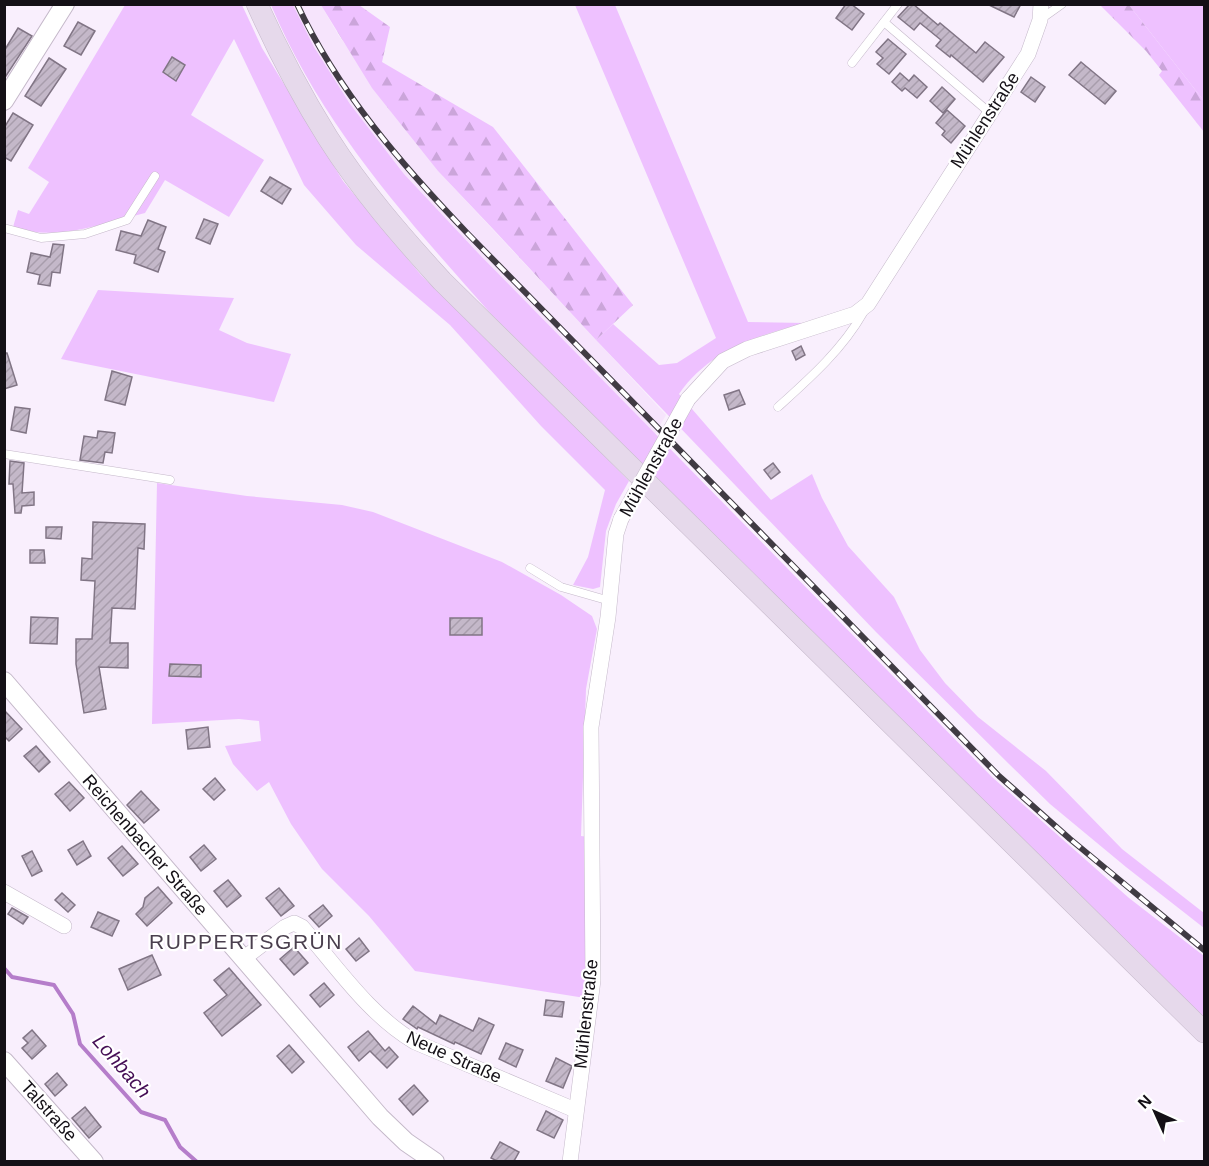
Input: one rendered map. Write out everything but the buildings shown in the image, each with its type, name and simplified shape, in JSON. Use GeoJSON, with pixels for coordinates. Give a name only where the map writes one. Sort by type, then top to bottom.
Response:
{"type":"FeatureCollection","features":[{"type":"Feature","properties":{"kind":"main road"},"geometry":{"type":"LineString","coordinates":[[257,4],[282,57],[329,139],[399,234],[442,281],[1204,1032]]}},
{"type":"Feature","properties":{"kind":"street"},"geometry":{"type":"LineString","coordinates":[[4,101],[65,4]]}},
{"type":"Feature","properties":{"kind":"street","name":"Mühlenstraße"},"geometry":{"type":"LineString","coordinates":[[570,1161],[593,980],[591,727],[610,601],[616,534],[621,519],[688,399],[723,361],[747,349],[855,314],[868,304],[1028,54],[1041,12]]}},
{"type":"Feature","properties":{"kind":"street","name":"Reichenbacher Straße"},"geometry":{"type":"LineString","coordinates":[[4,681],[396,1134],[435,1161]]}},
{"type":"Feature","properties":{"kind":"street"},"geometry":{"type":"LineString","coordinates":[[4,892],[64,926]]}},
{"type":"Feature","properties":{"kind":"street","name":"Neue Straße"},"geometry":{"type":"LineString","coordinates":[[243,959],[285,927],[294,923],[302,927],[379,1016],[397,1032],[575,1110]]}},
{"type":"Feature","properties":{"kind":"street","name":"Talstraße"},"geometry":{"type":"LineString","coordinates":[[4,1061],[94,1161]]}},
{"type":"Feature","properties":{"kind":"lane"},"geometry":{"type":"LineString","coordinates":[[852,63],[897,4]]}},
{"type":"Feature","properties":{"kind":"lane"},"geometry":{"type":"LineString","coordinates":[[1041,12],[1062,4]]}},
{"type":"Feature","properties":{"kind":"lane"},"geometry":{"type":"LineString","coordinates":[[884,22],[990,113]]}},
{"type":"Feature","properties":{"kind":"lane"},"geometry":{"type":"LineString","coordinates":[[4,228],[41,238],[85,234],[128,220],[155,176]]}},
{"type":"Feature","properties":{"kind":"lane"},"geometry":{"type":"LineString","coordinates":[[778,407],[812,376],[852,333],[868,304]]}},
{"type":"Feature","properties":{"kind":"lane"},"geometry":{"type":"LineString","coordinates":[[4,454],[170,480]]}},
{"type":"Feature","properties":{"kind":"lane"},"geometry":{"type":"LineString","coordinates":[[530,568],[572,592],[610,601]]}},
{"type":"Feature","properties":{"kind":"shaded area"},"geometry":{"type":"Polygon","coordinates":[[[293,5],[321,5],[339,36],[438,171],[666,415],[655,434],[404,174],[350,104],[314,47],[293,5]]]}},
{"type":"Feature","properties":{"kind":"green space"},"geometry":{"type":"Polygon","coordinates":[[[125,5],[242,5],[262,48],[343,181],[421,275],[629,481],[616,504],[606,531],[600,587],[593,589],[573,585],[588,557],[605,490],[541,426],[450,325],[356,245],[304,185],[234,39],[191,115],[264,160],[229,217],[165,180],[145,213],[63,232],[47,233],[13,227],[18,210],[29,214],[49,182],[28,168],[125,5]]]}},
{"type":"Feature","properties":{"kind":"green space"},"geometry":{"type":"Polygon","coordinates":[[[271,5],[293,5],[314,47],[350,104],[404,174],[480,255],[992,777],[1129,898],[1204,956],[1204,1019],[492,315],[428,243],[368,169],[315,91],[271,5]]]}},
{"type":"Feature","properties":{"kind":"green space"},"geometry":{"type":"Polygon","coordinates":[[[321,5],[359,5],[390,27],[382,62],[493,127],[633,305],[596,340],[438,171],[372,88],[321,5]]]}},
{"type":"Feature","properties":{"kind":"green space"},"geometry":{"type":"Polygon","coordinates":[[[575,5],[615,5],[748,322],[805,323],[769,333],[735,347],[705,366],[679,394],[771,500],[812,474],[848,546],[894,597],[920,650],[945,683],[978,717],[1046,771],[1122,849],[1204,913],[1204,928],[1050,804],[876,632],[596,340],[613,324],[659,365],[677,363],[716,338],[575,5]]]}},
{"type":"Feature","properties":{"kind":"green space"},"geometry":{"type":"Polygon","coordinates":[[[1100,5],[1129,5],[1204,101],[1204,132],[1159,75],[1162,71],[1146,51],[1100,5]]]}},
{"type":"Feature","properties":{"kind":"green space"},"geometry":{"type":"Polygon","coordinates":[[[1129,5],[1204,5],[1204,101],[1129,5]]]}},
{"type":"Feature","properties":{"kind":"green space"},"geometry":{"type":"Polygon","coordinates":[[[98,290],[234,298],[219,330],[247,343],[291,354],[274,402],[61,359],[98,290]]]}},
{"type":"Feature","properties":{"kind":"green space"},"geometry":{"type":"Polygon","coordinates":[[[157,483],[247,496],[342,505],[373,512],[502,562],[561,595],[592,616],[597,629],[586,689],[581,836],[597,838],[585,998],[415,971],[369,916],[322,869],[291,824],[269,782],[257,791],[233,764],[225,746],[261,741],[259,721],[239,719],[152,724],[157,483]]]}},
{"type":"Feature","properties":{"kind":"waterway","name":"Lohbach"},"geometry":{"type":"LineString","coordinates":[[4,968],[12,977],[54,985],[73,1014],[80,1044],[141,1112],[165,1120],[180,1147],[197,1162]]}},
{"type":"Feature","properties":{"kind":"railway"},"geometry":{"type":"LineString","coordinates":[[297,4],[313,36],[352,98],[396,155],[469,235],[999,776],[1070,839],[1204,950]]}},
{"type":"Feature","properties":{"kind":"district","name":"RUPPERTSGRÜN"},"geometry":{"type":"Point","coordinates":[246,942]}}]}
